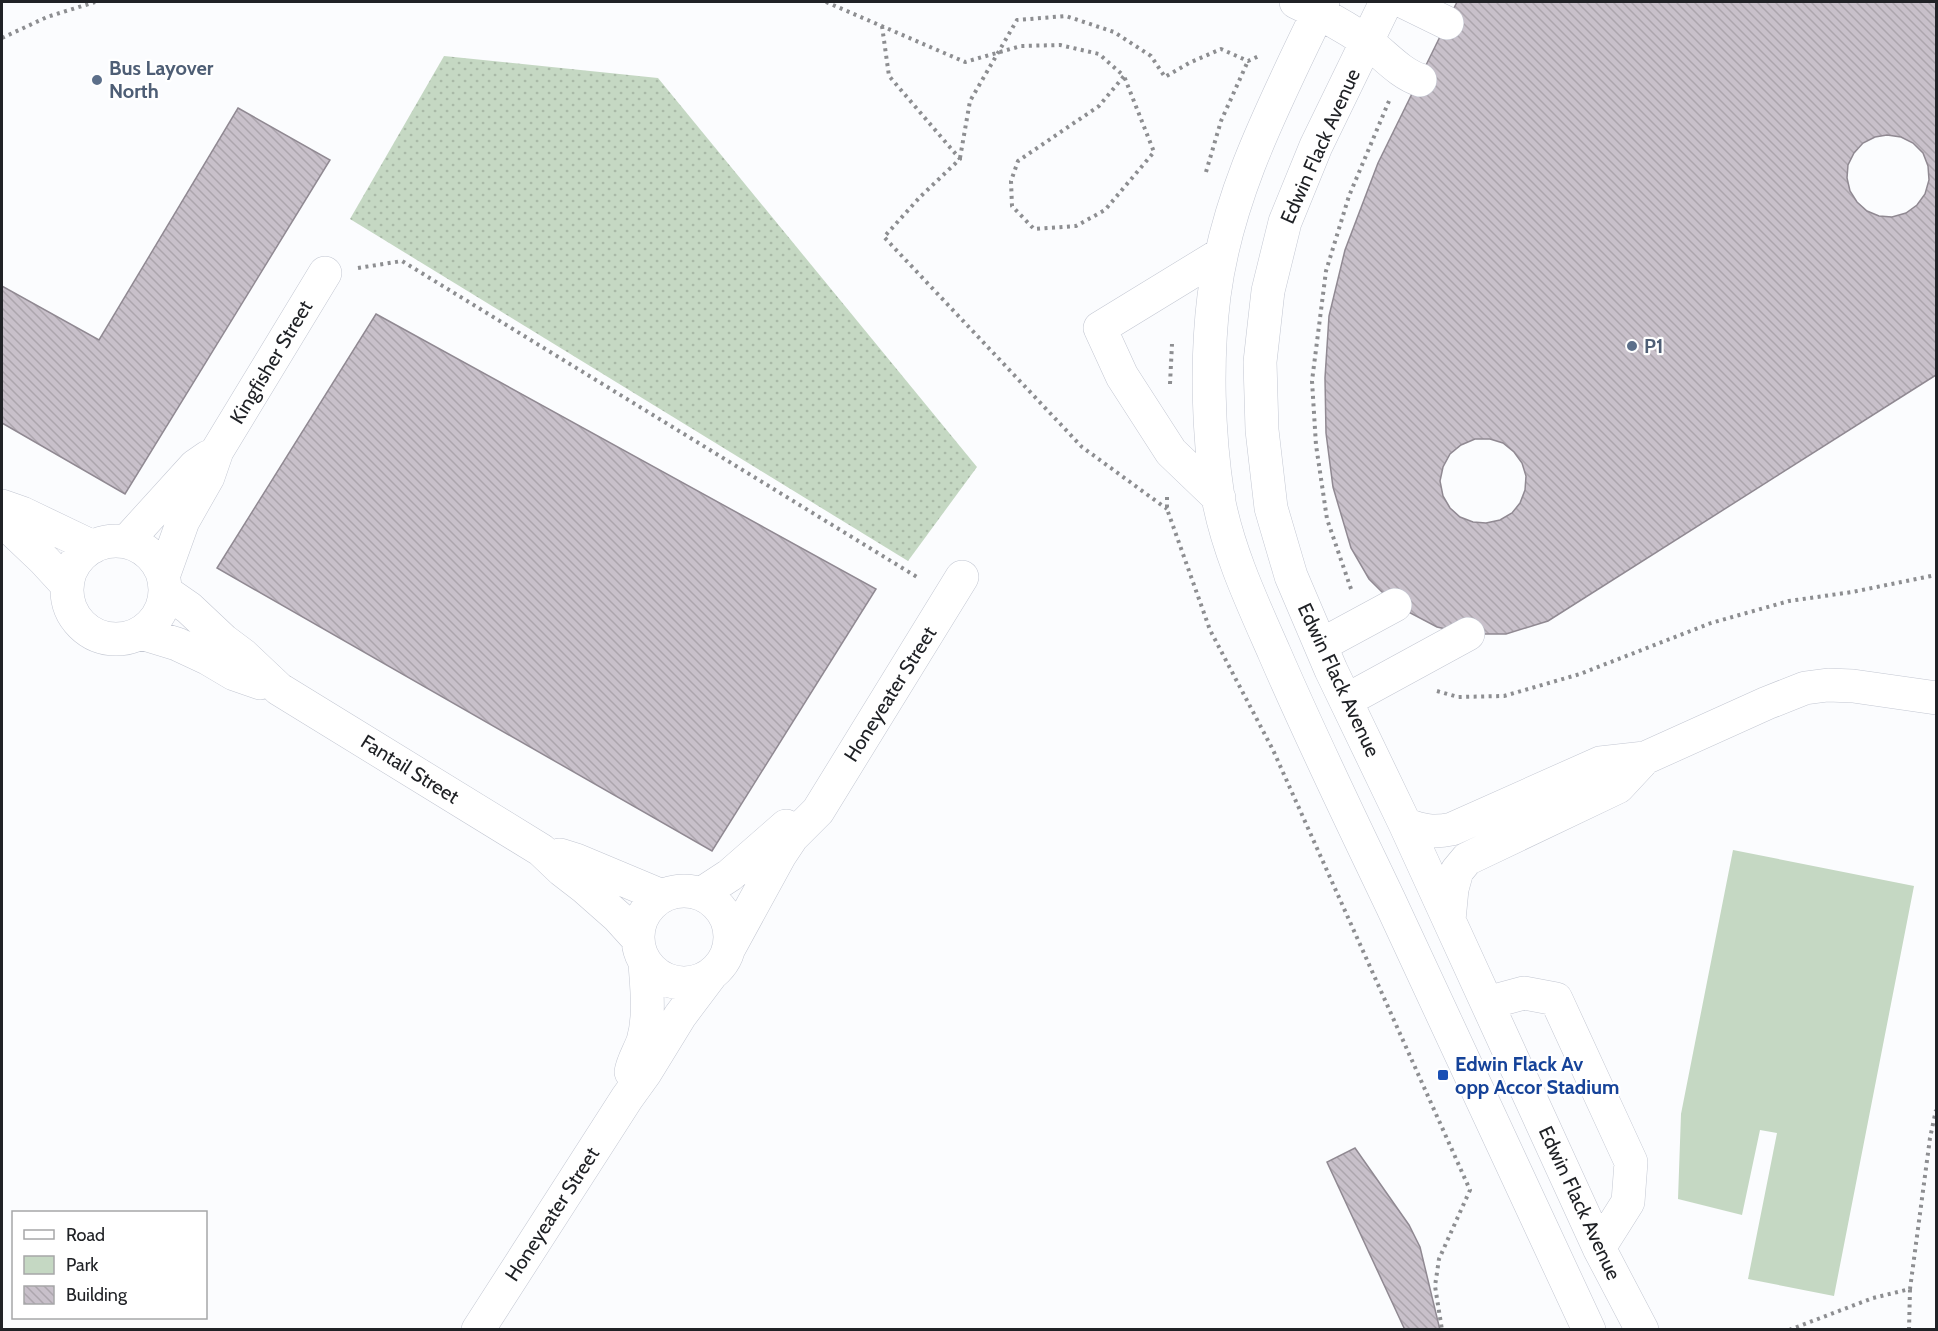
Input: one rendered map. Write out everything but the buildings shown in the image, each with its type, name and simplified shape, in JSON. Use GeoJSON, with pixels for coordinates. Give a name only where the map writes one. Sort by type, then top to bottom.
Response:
{"type":"FeatureCollection","features":[{"type":"Feature","properties":{"kind":"street","name":"Edwin Flack Avenue"},"geometry":{"type":"LineString","coordinates":[[1386,2],[1316,146],[1285,222],[1268,291],[1260,362],[1262,430],[1271,508],[1291,576],[1326,658],[1405,824],[1599,1248],[1642,1329]]}},
{"type":"Feature","properties":{"kind":"street"},"geometry":{"type":"LineString","coordinates":[[1404,2],[1447,23]]}},
{"type":"Feature","properties":{"kind":"street"},"geometry":{"type":"LineString","coordinates":[[1412,76],[1312,5],[1282,85],[1256,144],[1233,207],[1221,254],[1210,345],[1211,412],[1219,498],[1242,579],[1289,687],[1588,1329]]}},
{"type":"Feature","properties":{"kind":"street"},"geometry":{"type":"LineString","coordinates":[[1219,498],[1171,452],[1122,376],[1100,328],[1221,254]]}},
{"type":"Feature","properties":{"kind":"street","name":"Kingfisher Street"},"geometry":{"type":"LineString","coordinates":[[165,583],[183,521],[208,477],[217,451],[324,273]]}},
{"type":"Feature","properties":{"kind":"street","name":"Kingfisher Street"},"geometry":{"type":"LineString","coordinates":[[126,542],[195,466],[217,451]]}},
{"type":"Feature","properties":{"kind":"street"},"geometry":{"type":"LineString","coordinates":[[2,506],[22,513],[93,547]]}},
{"type":"Feature","properties":{"kind":"street"},"geometry":{"type":"LineString","coordinates":[[2,518],[5,524],[67,585]]}},
{"type":"Feature","properties":{"kind":"street"},"geometry":{"type":"LineString","coordinates":[[109,541],[126,542],[142,548],[155,560],[165,583],[163,608],[154,622],[141,633],[126,639],[111,640],[89,632],[73,615],[68,601],[67,585],[71,570],[80,556],[93,547],[109,541]]}},
{"type":"Feature","properties":{"kind":"street","name":"Honeyeater Street"},"geometry":{"type":"LineString","coordinates":[[729,950],[780,855],[792,837],[818,811],[962,577]]}},
{"type":"Feature","properties":{"kind":"street","name":"Fantail Street"},"geometry":{"type":"LineString","coordinates":[[165,583],[223,640],[243,655],[279,689],[541,850],[618,917],[641,951]]}},
{"type":"Feature","properties":{"kind":"street"},"geometry":{"type":"LineString","coordinates":[[1289,687],[1326,658],[1365,621],[1395,605]]}},
{"type":"Feature","properties":{"kind":"street","name":"Fantail Street"},"geometry":{"type":"LineString","coordinates":[[141,633],[207,658],[234,674],[279,689]]}},
{"type":"Feature","properties":{"kind":"street"},"geometry":{"type":"LineString","coordinates":[[1347,700],[1468,634]]}},
{"type":"Feature","properties":{"kind":"street"},"geometry":{"type":"LineString","coordinates":[[1405,824],[1423,831],[1438,832],[1452,829],[1600,763],[1645,758],[1805,688],[1853,686],[1936,698]]}},
{"type":"Feature","properties":{"kind":"street"},"geometry":{"type":"LineString","coordinates":[[1449,920],[1452,889],[1457,871],[1467,859],[1618,787],[1645,758]]}},
{"type":"Feature","properties":{"kind":"street"},"geometry":{"type":"LineString","coordinates":[[701,894],[730,875],[783,827],[818,811]]}},
{"type":"Feature","properties":{"kind":"street","name":"Fantail Street"},"geometry":{"type":"LineString","coordinates":[[541,850],[576,860],[662,896]]}},
{"type":"Feature","properties":{"kind":"street"},"geometry":{"type":"LineString","coordinates":[[681,891],[701,894],[718,906],[729,923],[729,950],[722,965],[710,976],[697,982],[682,984],[668,981],[655,974],[641,951],[638,925],[643,913],[662,896],[681,891]]}},
{"type":"Feature","properties":{"kind":"street","name":"Honeyeater Street"},"geometry":{"type":"LineString","coordinates":[[627,1098],[633,1063],[643,1041],[646,1024],[648,996],[641,951]]}},
{"type":"Feature","properties":{"kind":"street","name":"Honeyeater Street"},"geometry":{"type":"LineString","coordinates":[[478,1329],[680,1016],[710,976]]}},
{"type":"Feature","properties":{"kind":"street"},"geometry":{"type":"LineString","coordinates":[[1487,1003],[1524,993],[1556,999],[1631,1162],[1628,1202],[1599,1248]]}},
{"type":"Feature","properties":{"kind":"street"},"geometry":{"type":"LineString","coordinates":[[1532,1208],[1574,1191]]}},
{"type":"Feature","properties":{"kind":"path"},"geometry":{"type":"LineString","coordinates":[[2,38],[47,17],[95,2]]}},
{"type":"Feature","properties":{"kind":"path"},"geometry":{"type":"LineString","coordinates":[[826,2],[965,62],[1021,46],[1060,45],[1099,54],[1124,76],[1154,152],[1105,210],[1076,226],[1034,229],[1012,206],[1011,181],[1018,161],[1099,106],[1124,76]]}},
{"type":"Feature","properties":{"kind":"path"},"geometry":{"type":"LineString","coordinates":[[1167,509],[1082,447],[884,237],[920,197],[960,159],[970,101],[1017,20],[1066,16],[1114,32],[1151,56],[1165,77],[1221,49],[1248,61],[1266,53]]}},
{"type":"Feature","properties":{"kind":"path"},"geometry":{"type":"LineString","coordinates":[[881,26],[889,76],[960,159]]}},
{"type":"Feature","properties":{"kind":"path"},"geometry":{"type":"LineString","coordinates":[[1365,621],[1326,519],[1316,445],[1312,381],[1326,271],[1349,196],[1386,107],[1412,76]]}},
{"type":"Feature","properties":{"kind":"path"},"geometry":{"type":"LineString","coordinates":[[324,273],[402,261],[917,578],[962,577]]}},
{"type":"Feature","properties":{"kind":"path"},"geometry":{"type":"LineString","coordinates":[[1389,676],[1458,697],[1504,696],[1580,674],[1711,622],[1789,601],[1852,592],[1936,575]]}},
{"type":"Feature","properties":{"kind":"path"},"geometry":{"type":"LineString","coordinates":[[1909,1329],[1910,1289],[1930,1138],[1936,1110]]}},
{"type":"Feature","properties":{"kind":"path"},"geometry":{"type":"LineString","coordinates":[[1789,1329],[1873,1298],[1910,1289]]}},
{"type":"Feature","properties":{"kind":"green space"},"geometry":{"type":"Polygon","coordinates":[[[444,56],[658,78],[977,467],[908,561],[350,219],[444,56]]]}},
{"type":"Feature","properties":{"kind":"green space"},"geometry":{"type":"Polygon","coordinates":[[[1733,850],[1914,886],[1834,1296],[1748,1279],[1777,1133],[1760,1130],[1742,1215],[1678,1199],[1681,1114],[1733,850]]]}},
{"type":"Feature","properties":{"kind":"place","name":"Bus Layover North"},"geometry":{"type":"Point","coordinates":[97,80]}},
{"type":"Feature","properties":{"kind":"place","name":"P1"},"geometry":{"type":"Point","coordinates":[1632,346]}},
{"type":"Feature","properties":{"kind":"place","name":"Edwin Flack Av opp Accor Stadium"},"geometry":{"type":"Point","coordinates":[1443,1075]}}]}
